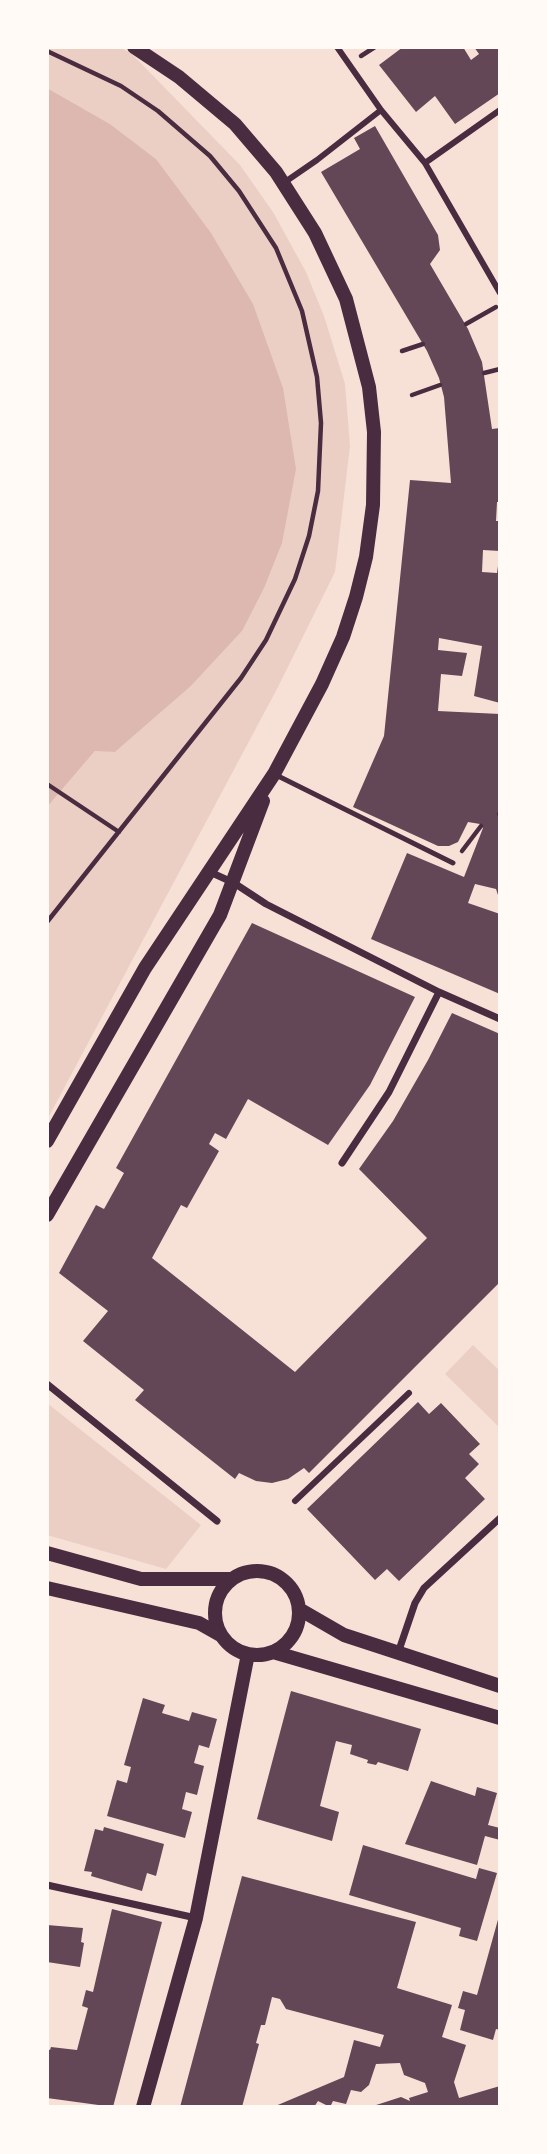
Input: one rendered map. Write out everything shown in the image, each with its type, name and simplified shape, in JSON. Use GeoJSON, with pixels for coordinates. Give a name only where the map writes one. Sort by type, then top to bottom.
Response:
{"type":"FeatureCollection","features":[{"type":"Feature","properties":{"kind":"main road"},"geometry":{"type":"LineString","coordinates":[[47,1142],[145,968],[272,777],[322,684],[347,627],[366,557],[374,474],[374,432],[369,387],[352,320],[334,271],[316,233],[284,183],[220,110],[179,77],[134,47]]}},
{"type":"Feature","properties":{"kind":"main road"},"geometry":{"type":"LineString","coordinates":[[47,1215],[220,915],[272,777]]}},
{"type":"Feature","properties":{"kind":"main road"},"geometry":{"type":"LineString","coordinates":[[47,1553],[141,1579],[232,1579]]}},
{"type":"Feature","properties":{"kind":"main road"},"geometry":{"type":"LineString","coordinates":[[47,1588],[199,1623],[222,1636],[235,1649],[257,1655],[273,1652],[288,1642],[294,1632],[299,1609],[293,1590],[278,1576],[257,1570],[232,1579],[220,1590],[214,1611],[222,1636]]}},
{"type":"Feature","properties":{"kind":"main road"},"geometry":{"type":"LineString","coordinates":[[299,1609],[344,1635],[500,1686]]}},
{"type":"Feature","properties":{"kind":"main road"},"geometry":{"type":"LineString","coordinates":[[273,1652],[500,1718]]}},
{"type":"Feature","properties":{"kind":"main road"},"geometry":{"type":"LineString","coordinates":[[143,2107],[196,1918],[248,1654]]}},
{"type":"Feature","properties":{"kind":"street"},"geometry":{"type":"LineString","coordinates":[[337,47],[381,110],[425,163],[500,293]]}},
{"type":"Feature","properties":{"kind":"street"},"geometry":{"type":"LineString","coordinates":[[284,183],[381,110]]}},
{"type":"Feature","properties":{"kind":"street"},"geometry":{"type":"LineString","coordinates":[[425,163],[500,110]]}},
{"type":"Feature","properties":{"kind":"street"},"geometry":{"type":"LineString","coordinates":[[209,872],[439,992],[500,1019]]}},
{"type":"Feature","properties":{"kind":"street"},"geometry":{"type":"LineString","coordinates":[[342,1163],[389,1092],[439,992]]}},
{"type":"Feature","properties":{"kind":"street"},"geometry":{"type":"LineString","coordinates":[[47,1384],[217,1521]]}},
{"type":"Feature","properties":{"kind":"street"},"geometry":{"type":"LineString","coordinates":[[295,1502],[409,1393]]}},
{"type":"Feature","properties":{"kind":"street"},"geometry":{"type":"LineString","coordinates":[[398,1654],[415,1603],[424,1588],[500,1518]]}},
{"type":"Feature","properties":{"kind":"street"},"geometry":{"type":"LineString","coordinates":[[47,1885],[196,1918]]}},
{"type":"Feature","properties":{"kind":"lane"},"geometry":{"type":"LineString","coordinates":[[272,777],[453,863]]}},
{"type":"Feature","properties":{"kind":"path"},"geometry":{"type":"LineString","coordinates":[[47,51],[121,86],[158,111],[194,140],[239,191],[270,239],[294,290],[311,344],[320,400],[321,446],[314,513],[303,557],[282,610],[266,640],[241,678],[47,922]]}},
{"type":"Feature","properties":{"kind":"path"},"geometry":{"type":"LineString","coordinates":[[466,324],[500,305]]}},
{"type":"Feature","properties":{"kind":"path"},"geometry":{"type":"LineString","coordinates":[[402,351],[423,344]]}},
{"type":"Feature","properties":{"kind":"path"},"geometry":{"type":"LineString","coordinates":[[484,373],[500,369]]}},
{"type":"Feature","properties":{"kind":"path"},"geometry":{"type":"LineString","coordinates":[[412,395],[440,385]]}},
{"type":"Feature","properties":{"kind":"path"},"geometry":{"type":"LineString","coordinates":[[47,784],[119,832]]}},
{"type":"Feature","properties":{"kind":"path"},"geometry":{"type":"LineString","coordinates":[[453,863],[481,826]]}},
{"type":"Feature","properties":{"kind":"shaded area"},"geometry":{"type":"Polygon","coordinates":[[[47,47],[119,47],[131,53],[240,165],[273,212],[306,272],[324,316],[345,384],[350,446],[335,572],[278,687],[47,1120],[47,807],[96,750],[115,752],[191,686],[242,631],[156,159],[110,124],[47,88],[47,47]]]}},
{"type":"Feature","properties":{"kind":"shaded area"},"geometry":{"type":"Polygon","coordinates":[[[47,88],[110,124],[156,159],[211,233],[253,304],[283,388],[296,469],[282,543],[264,588],[242,631],[191,686],[115,752],[95,751],[47,807],[47,88]]]}},
{"type":"Feature","properties":{"kind":"shaded area"},"geometry":{"type":"Polygon","coordinates":[[[473,1345],[500,1371],[500,1428],[445,1374],[473,1345]]]}},
{"type":"Feature","properties":{"kind":"shaded area"},"geometry":{"type":"Polygon","coordinates":[[[47,1403],[201,1525],[166,1569],[47,1535],[47,1403]]]}},
{"type":"Feature","properties":{"kind":"building"},"geometry":{"type":"Polygon","coordinates":[[[403,47],[463,47],[471,60],[479,54],[474,47],[500,47],[500,93],[455,124],[435,96],[416,112],[379,65],[403,47]]]}},
{"type":"Feature","properties":{"kind":"building"},"geometry":{"type":"Polygon","coordinates":[[[375,126],[438,235],[440,250],[430,264],[468,329],[482,362],[492,429],[500,428],[500,502],[497,502],[496,521],[500,521],[500,551],[483,550],[482,572],[497,573],[500,566],[500,703],[474,696],[482,646],[439,638],[438,650],[467,653],[462,676],[441,674],[438,711],[500,714],[500,901],[496,889],[475,884],[468,903],[500,914],[500,994],[371,939],[407,853],[464,877],[483,828],[480,824],[468,822],[458,842],[449,846],[438,846],[353,807],[384,736],[410,480],[451,483],[444,397],[439,378],[427,351],[321,172],[360,149],[354,138],[375,126]]]}},
{"type":"Feature","properties":{"kind":"building"},"geometry":{"type":"Polygon","coordinates":[[[252,923],[415,997],[370,1085],[328,1145],[248,1099],[226,1139],[215,1133],[209,1144],[219,1151],[187,1208],[181,1205],[152,1258],[295,1372],[427,1238],[359,1169],[393,1121],[452,1013],[500,1034],[500,1282],[309,1473],[304,1468],[288,1479],[272,1483],[256,1481],[239,1473],[235,1479],[135,1400],[144,1390],[83,1341],[108,1311],[59,1273],[96,1205],[104,1209],[124,1173],[116,1168],[252,923]]]}},
{"type":"Feature","properties":{"kind":"building"},"geometry":{"type":"Polygon","coordinates":[[[418,1402],[429,1414],[441,1403],[480,1444],[469,1454],[479,1464],[465,1478],[485,1499],[399,1581],[387,1569],[375,1580],[307,1509],[418,1402]]]}},
{"type":"Feature","properties":{"kind":"building"},"geometry":{"type":"Polygon","coordinates":[[[291,1691],[421,1729],[408,1771],[378,1762],[376,1765],[367,1763],[368,1760],[350,1754],[352,1745],[336,1741],[320,1806],[339,1812],[332,1841],[257,1819],[291,1691]]]}},
{"type":"Feature","properties":{"kind":"building"},"geometry":{"type":"Polygon","coordinates":[[[143,1698],[165,1705],[162,1713],[189,1721],[192,1712],[217,1719],[209,1748],[199,1745],[194,1763],[204,1766],[197,1795],[186,1792],[182,1809],[192,1812],[185,1838],[107,1816],[117,1780],[127,1783],[131,1767],[124,1765],[143,1698]]]}},
{"type":"Feature","properties":{"kind":"building"},"geometry":{"type":"Polygon","coordinates":[[[431,1781],[475,1796],[477,1787],[497,1793],[488,1825],[500,1828],[500,1840],[485,1836],[477,1865],[405,1844],[431,1781]]]}},
{"type":"Feature","properties":{"kind":"building"},"geometry":{"type":"Polygon","coordinates":[[[104,1827],[164,1844],[156,1876],[147,1873],[142,1891],[91,1876],[92,1872],[84,1871],[95,1829],[103,1831],[104,1827]]]}},
{"type":"Feature","properties":{"kind":"building"},"geometry":{"type":"Polygon","coordinates":[[[363,1845],[476,1879],[479,1868],[497,1873],[477,1941],[459,1936],[461,1928],[349,1895],[363,1845]]]}},
{"type":"Feature","properties":{"kind":"building"},"geometry":{"type":"Polygon","coordinates":[[[242,1876],[416,1922],[397,1988],[452,2005],[442,2037],[466,2045],[454,2082],[459,2098],[500,2086],[500,2107],[370,2107],[401,2097],[410,2101],[409,2098],[428,2092],[425,2083],[404,2075],[400,2063],[376,2064],[369,2085],[361,2092],[351,2090],[346,2104],[333,2101],[330,2107],[318,2101],[314,2107],[273,2107],[344,2077],[354,2040],[380,2047],[384,2035],[286,2009],[280,1999],[272,1997],[265,2025],[261,2025],[256,2043],[259,2044],[242,2107],[180,2107],[242,1876]]]}},
{"type":"Feature","properties":{"kind":"building"},"geometry":{"type":"Polygon","coordinates":[[[112,1909],[162,1922],[113,2107],[47,2098],[47,2049],[50,2050],[51,2047],[77,2050],[88,2008],[82,2006],[86,1990],[93,1992],[112,1909]]]}},
{"type":"Feature","properties":{"kind":"building"},"geometry":{"type":"Polygon","coordinates":[[[499,1916],[500,2030],[496,2029],[493,2040],[460,2030],[465,2010],[458,2008],[463,1991],[477,1995],[499,1916]]]}},
{"type":"Feature","properties":{"kind":"building"},"geometry":{"type":"Polygon","coordinates":[[[47,1925],[83,1928],[81,1942],[84,1943],[80,1967],[47,1962],[47,1925]]]}}]}
